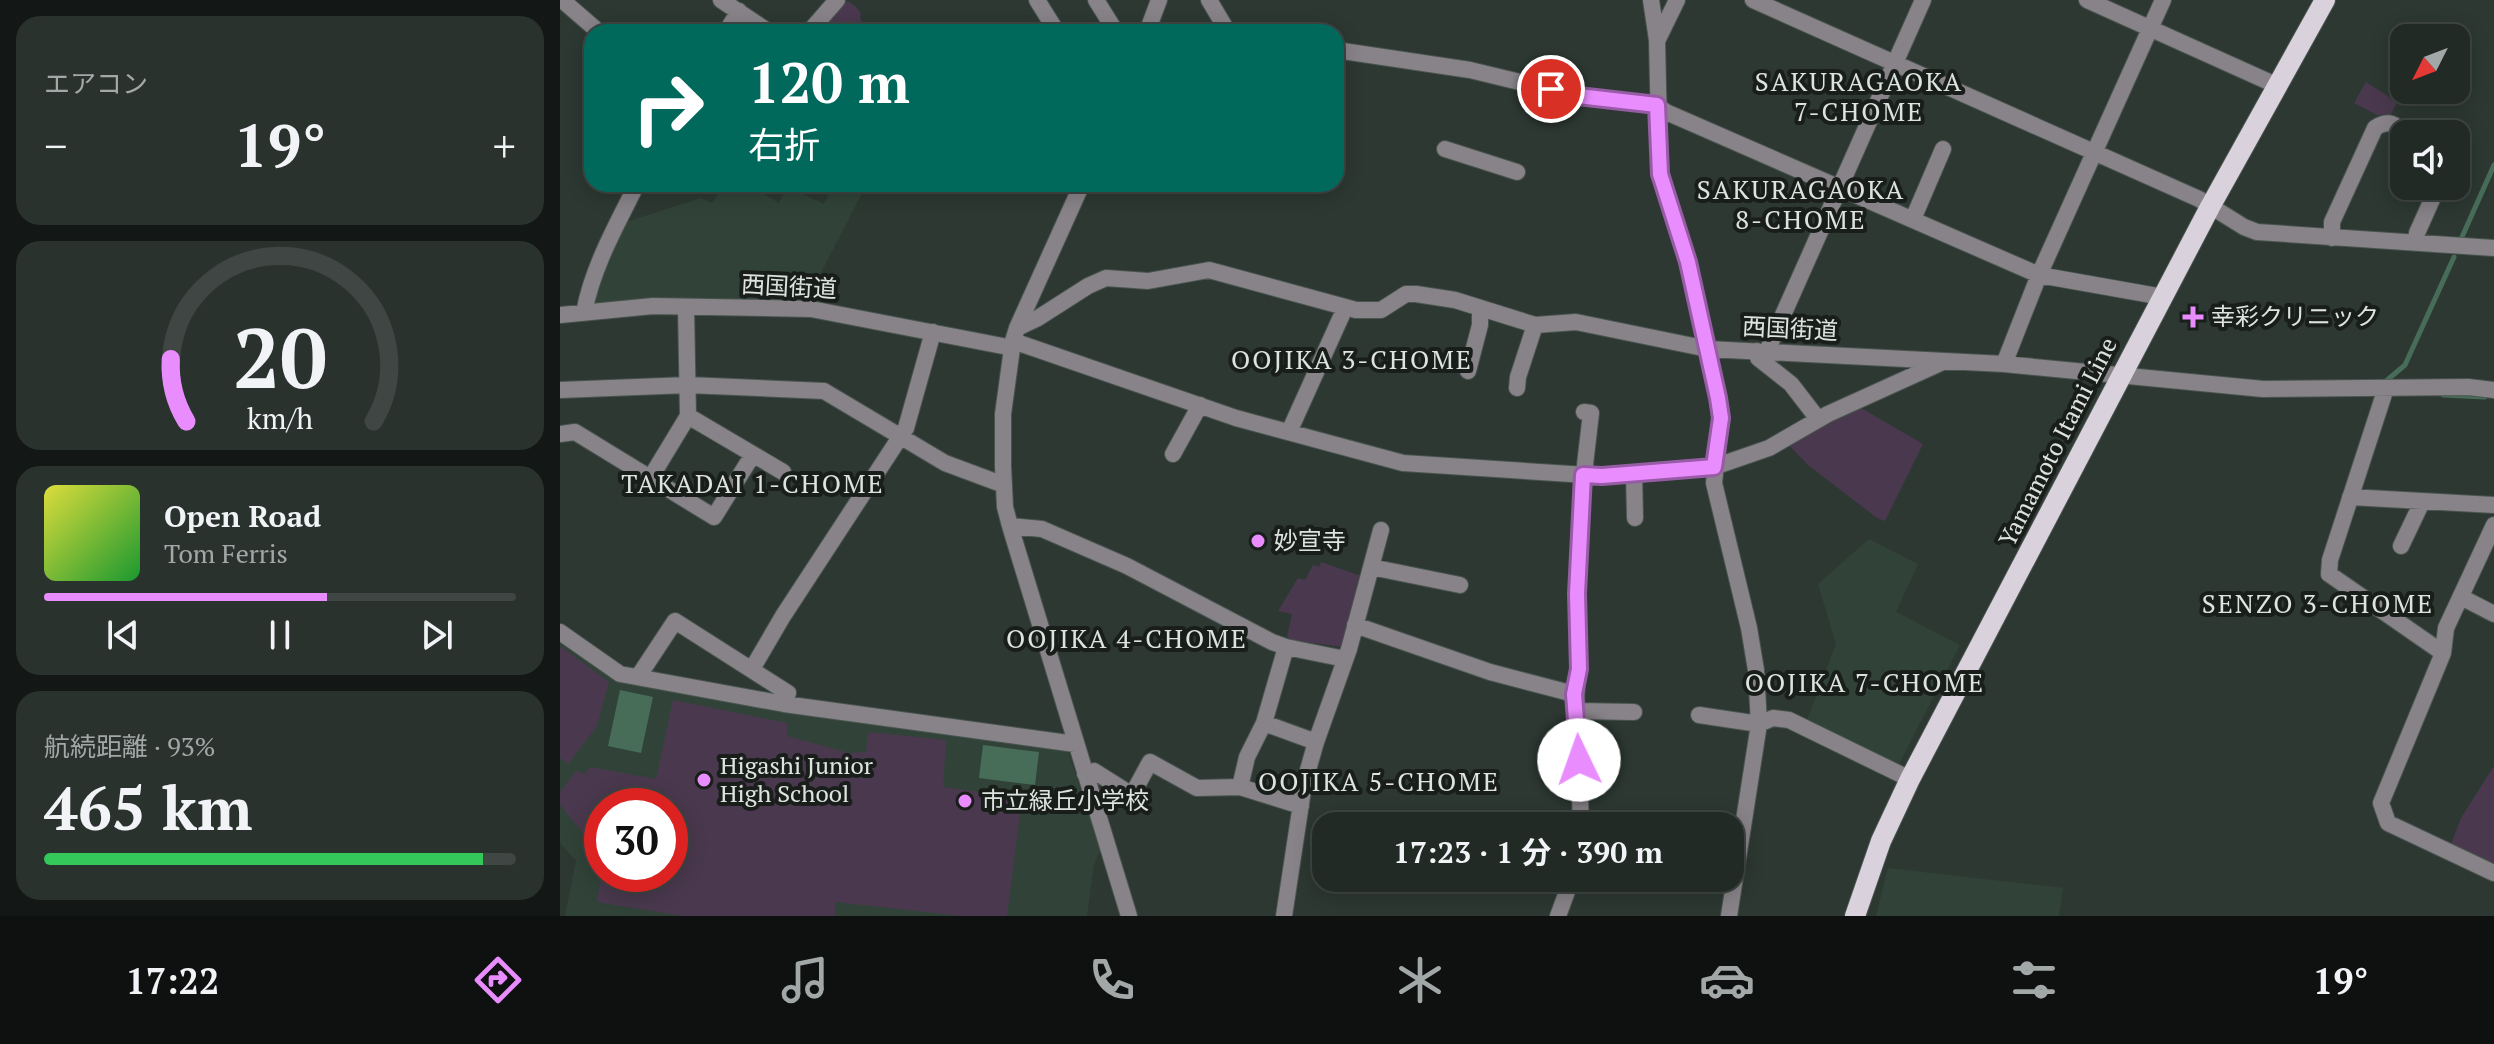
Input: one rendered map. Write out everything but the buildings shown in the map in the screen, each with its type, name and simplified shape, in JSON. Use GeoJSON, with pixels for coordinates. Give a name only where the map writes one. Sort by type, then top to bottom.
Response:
{"type":"FeatureCollection","features":[{"type":"Feature","properties":{"kind":"main road","name":"Yamamoto Itami Line"},"geometry":{"type":"LineString","coordinates":[[1855,916],[1881,841],[1910,779],[2210,207],[2325,0]]}},
{"type":"Feature","properties":{"kind":"street"},"geometry":{"type":"LineString","coordinates":[[562,0],[590,24]]}},
{"type":"Feature","properties":{"kind":"street"},"geometry":{"type":"LineString","coordinates":[[721,0],[758,24]]}},
{"type":"Feature","properties":{"kind":"street"},"geometry":{"type":"LineString","coordinates":[[816,24],[837,0]]}},
{"type":"Feature","properties":{"kind":"street"},"geometry":{"type":"LineString","coordinates":[[1037,0],[1052,24]]}},
{"type":"Feature","properties":{"kind":"street"},"geometry":{"type":"LineString","coordinates":[[1096,0],[1111,24]]}},
{"type":"Feature","properties":{"kind":"street"},"geometry":{"type":"LineString","coordinates":[[1150,24],[1159,0]]}},
{"type":"Feature","properties":{"kind":"street"},"geometry":{"type":"LineString","coordinates":[[1209,0],[1223,24]]}},
{"type":"Feature","properties":{"kind":"street"},"geometry":{"type":"LineString","coordinates":[[1651,0],[1657,40],[1660,174],[1688,262],[1708,349],[1721,418],[1714,483],[1756,670],[1759,724],[1729,916]]}},
{"type":"Feature","properties":{"kind":"street"},"geometry":{"type":"LineString","coordinates":[[1657,40],[1677,0]]}},
{"type":"Feature","properties":{"kind":"street"},"geometry":{"type":"LineString","coordinates":[[1753,0],[2199,199],[2257,232],[2494,248]]}},
{"type":"Feature","properties":{"kind":"street"},"geometry":{"type":"LineString","coordinates":[[1818,419],[1791,384],[1758,358],[1923,0]]}},
{"type":"Feature","properties":{"kind":"street"},"geometry":{"type":"LineString","coordinates":[[2087,0],[2278,86]]}},
{"type":"Feature","properties":{"kind":"street"},"geometry":{"type":"LineString","coordinates":[[2004,364],[2039,275],[2163,0]]}},
{"type":"Feature","properties":{"kind":"street"},"geometry":{"type":"LineString","coordinates":[[731,24],[739,11]]}},
{"type":"Feature","properties":{"kind":"street"},"geometry":{"type":"LineString","coordinates":[[1344,51],[1470,70],[1578,96],[1657,105],[1666,112],[2039,275],[2163,297]]}},
{"type":"Feature","properties":{"kind":"street"},"geometry":{"type":"LineString","coordinates":[[2332,238],[2332,222],[2375,128],[2384,122],[2390,123]]}},
{"type":"Feature","properties":{"kind":"street"},"geometry":{"type":"LineString","coordinates":[[1445,149],[1517,172]]}},
{"type":"Feature","properties":{"kind":"street"},"geometry":{"type":"LineString","coordinates":[[1913,219],[1943,149]]}},
{"type":"Feature","properties":{"kind":"street"},"geometry":{"type":"LineString","coordinates":[[584,313],[587,296],[633,192]]}},
{"type":"Feature","properties":{"kind":"street"},"geometry":{"type":"LineString","coordinates":[[1078,192],[1014,339],[1003,414],[1004,485],[1010,526],[1129,916]]}},
{"type":"Feature","properties":{"kind":"street"},"geometry":{"type":"LineString","coordinates":[[2416,243],[2417,233],[2432,200]]}},
{"type":"Feature","properties":{"kind":"street","name":"西国街道"},"geometry":{"type":"LineString","coordinates":[[560,315],[653,306],[811,309],[933,332],[1014,339],[1038,318],[1106,278],[1148,281],[1209,270],[1345,308],[1381,310],[1406,294],[1416,294],[1455,300],[1535,325],[1576,322],[1708,349],[2004,364],[2263,389],[2494,390]]}},
{"type":"Feature","properties":{"kind":"street"},"geometry":{"type":"LineString","coordinates":[[651,477],[688,416],[686,308]]}},
{"type":"Feature","properties":{"kind":"street"},"geometry":{"type":"LineString","coordinates":[[1289,432],[1345,308]]}},
{"type":"Feature","properties":{"kind":"street"},"geometry":{"type":"LineString","coordinates":[[1468,371],[1480,325],[1480,309]]}},
{"type":"Feature","properties":{"kind":"street"},"geometry":{"type":"LineString","coordinates":[[1517,388],[1535,325]]}},
{"type":"Feature","properties":{"kind":"street"},"geometry":{"type":"LineString","coordinates":[[752,669],[783,616],[906,428],[933,332]]}},
{"type":"Feature","properties":{"kind":"street"},"geometry":{"type":"LineString","coordinates":[[1014,339],[1200,405],[1403,463],[1583,475],[1714,467],[1769,448],[1818,419],[1946,360]]}},
{"type":"Feature","properties":{"kind":"street"},"geometry":{"type":"LineString","coordinates":[[560,390],[688,385],[824,391],[945,463],[1004,485]]}},
{"type":"Feature","properties":{"kind":"street"},"geometry":{"type":"LineString","coordinates":[[2386,388],[2330,560],[2329,574],[2443,653]]}},
{"type":"Feature","properties":{"kind":"street"},"geometry":{"type":"LineString","coordinates":[[1173,454],[1200,405]]}},
{"type":"Feature","properties":{"kind":"street"},"geometry":{"type":"LineString","coordinates":[[1580,812],[1575,703],[1579,669],[1577,594],[1583,475],[1591,413]]}},
{"type":"Feature","properties":{"kind":"street"},"geometry":{"type":"LineString","coordinates":[[688,416],[783,472]]}},
{"type":"Feature","properties":{"kind":"street"},"geometry":{"type":"LineString","coordinates":[[560,434],[575,432],[714,517],[752,456]]}},
{"type":"Feature","properties":{"kind":"street"},"geometry":{"type":"LineString","coordinates":[[1634,473],[1635,518]]}},
{"type":"Feature","properties":{"kind":"street"},"geometry":{"type":"LineString","coordinates":[[2350,497],[2494,505]]}},
{"type":"Feature","properties":{"kind":"street"},"geometry":{"type":"LineString","coordinates":[[2401,546],[2422,502]]}},
{"type":"Feature","properties":{"kind":"street"},"geometry":{"type":"LineString","coordinates":[[2494,525],[2446,628],[2443,653],[2381,803],[2388,823],[2494,873]]}},
{"type":"Feature","properties":{"kind":"street"},"geometry":{"type":"LineString","coordinates":[[1010,526],[1042,529],[1070,541],[1174,589],[1286,647],[1345,659]]}},
{"type":"Feature","properties":{"kind":"street"},"geometry":{"type":"LineString","coordinates":[[1284,916],[1304,784],[1345,659],[1381,530]]}},
{"type":"Feature","properties":{"kind":"street"},"geometry":{"type":"LineString","coordinates":[[1371,567],[1460,585]]}},
{"type":"Feature","properties":{"kind":"street"},"geometry":{"type":"LineString","coordinates":[[2461,597],[2494,614]]}},
{"type":"Feature","properties":{"kind":"street"},"geometry":{"type":"LineString","coordinates":[[638,677],[675,621],[788,693],[784,704]]}},
{"type":"Feature","properties":{"kind":"street"},"geometry":{"type":"LineString","coordinates":[[1355,625],[1575,703],[1634,712]]}},
{"type":"Feature","properties":{"kind":"street"},"geometry":{"type":"LineString","coordinates":[[560,632],[620,674],[784,704],[1075,744]]}},
{"type":"Feature","properties":{"kind":"street"},"geometry":{"type":"LineString","coordinates":[[1240,787],[1247,757],[1264,723],[1286,647]]}},
{"type":"Feature","properties":{"kind":"street"},"geometry":{"type":"LineString","coordinates":[[1699,715],[1759,724],[1773,718],[1799,724],[1910,779]]}},
{"type":"Feature","properties":{"kind":"street"},"geometry":{"type":"LineString","coordinates":[[1264,723],[1316,742]]}},
{"type":"Feature","properties":{"kind":"street"},"geometry":{"type":"LineString","coordinates":[[1085,774],[1094,771],[1132,795],[1150,762],[1197,788],[1240,787],[1301,806]]}},
{"type":"Feature","properties":{"kind":"street"},"geometry":{"type":"LineString","coordinates":[[1558,916],[1567,892]]}},
{"type":"Feature","properties":{"kind":"shaded area"},"geometry":{"type":"Polygon","coordinates":[[[839,0],[849,2],[859,10],[863,24],[818,24],[839,0]]]}},
{"type":"Feature","properties":{"kind":"shaded area"},"geometry":{"type":"Polygon","coordinates":[[[2366,82],[2390,97],[2390,104],[2396,104],[2391,114],[2377,115],[2354,103],[2366,82]]]}},
{"type":"Feature","properties":{"kind":"shaded area"},"geometry":{"type":"Polygon","coordinates":[[[719,192],[760,192],[779,203],[784,192],[798,192],[824,204],[830,192],[862,193],[807,300],[591,305],[620,224],[701,198],[712,203],[719,192]]]}},
{"type":"Feature","properties":{"kind":"shaded area"},"geometry":{"type":"Polygon","coordinates":[[[1861,408],[1923,444],[1885,521],[1808,465],[1785,441],[1861,408]]]}},
{"type":"Feature","properties":{"kind":"shaded area"},"geometry":{"type":"Polygon","coordinates":[[[1869,539],[1918,564],[1896,612],[1960,645],[1896,770],[1806,723],[1836,644],[1818,584],[1869,539]]]}},
{"type":"Feature","properties":{"kind":"shaded area"},"geometry":{"type":"Polygon","coordinates":[[[1321,562],[1361,576],[1343,647],[1291,640],[1287,637],[1292,614],[1278,611],[1298,578],[1305,580],[1313,565],[1319,567],[1321,562]]]}},
{"type":"Feature","properties":{"kind":"shaded area"},"geometry":{"type":"Polygon","coordinates":[[[560,643],[616,679],[1067,749],[1101,849],[1094,864],[1087,916],[565,916],[576,861],[560,843],[560,643]]]}},
{"type":"Feature","properties":{"kind":"shaded area"},"geometry":{"type":"Polygon","coordinates":[[[560,646],[609,682],[597,726],[568,764],[560,758],[560,646]]]}},
{"type":"Feature","properties":{"kind":"shaded area"},"geometry":{"type":"Polygon","coordinates":[[[620,690],[653,697],[641,753],[608,746],[620,690]]]}},
{"type":"Feature","properties":{"kind":"shaded area"},"geometry":{"type":"Polygon","coordinates":[[[673,700],[787,723],[787,736],[849,753],[866,752],[868,732],[946,740],[943,787],[1022,798],[1007,916],[962,916],[836,902],[835,916],[683,916],[597,902],[598,892],[688,892],[688,788],[584,788],[584,835],[560,805],[560,792],[576,771],[585,774],[590,767],[656,779],[673,700]]]}},
{"type":"Feature","properties":{"kind":"shaded area"},"geometry":{"type":"Polygon","coordinates":[[[983,745],[1039,752],[1035,785],[979,778],[983,745]]]}},
{"type":"Feature","properties":{"kind":"shaded area"},"geometry":{"type":"Polygon","coordinates":[[[2494,766],[2494,868],[2450,847],[2461,818],[2494,766]]]}},
{"type":"Feature","properties":{"kind":"shaded area"},"geometry":{"type":"Polygon","coordinates":[[[1888,868],[2063,888],[2059,916],[1876,916],[1888,868]]]}},
{"type":"Feature","properties":{"kind":"waterway"},"geometry":{"type":"LineString","coordinates":[[2462,237],[2494,165]]}},
{"type":"Feature","properties":{"kind":"waterway"},"geometry":{"type":"LineString","coordinates":[[2386,381],[2405,365],[2454,257]]}},
{"type":"Feature","properties":{"kind":"waterway"},"geometry":{"type":"LineString","coordinates":[[2443,395],[2485,397]]}},
{"type":"Feature","properties":{"kind":"place","name":"幸彩クリニック"},"geometry":{"type":"Point","coordinates":[2193,317]}},
{"type":"Feature","properties":{"kind":"place","name":"妙宣寺"},"geometry":{"type":"Point","coordinates":[1258,541]}},
{"type":"Feature","properties":{"kind":"place","name":"Higashi Junior High School"},"geometry":{"type":"Point","coordinates":[704,780]}},
{"type":"Feature","properties":{"kind":"place","name":"市立緑丘小学校"},"geometry":{"type":"Point","coordinates":[965,801]}},
{"type":"Feature","properties":{"kind":"district","name":"SAKURAGAOKA 7-CHOME"},"geometry":{"type":"Point","coordinates":[1859,97]}},
{"type":"Feature","properties":{"kind":"district","name":"SAKURAGAOKA 8-CHOME"},"geometry":{"type":"Point","coordinates":[1801,205]}},
{"type":"Feature","properties":{"kind":"district","name":"OOJIKA 3-CHOME"},"geometry":{"type":"Point","coordinates":[1352,360]}},
{"type":"Feature","properties":{"kind":"district","name":"TAKADAI 1-CHOME"},"geometry":{"type":"Point","coordinates":[753,484]}},
{"type":"Feature","properties":{"kind":"district","name":"SENZO 3-CHOME"},"geometry":{"type":"Point","coordinates":[2318,604]}},
{"type":"Feature","properties":{"kind":"district","name":"OOJIKA 4-CHOME"},"geometry":{"type":"Point","coordinates":[1127,639]}},
{"type":"Feature","properties":{"kind":"district","name":"OOJIKA 7-CHOME"},"geometry":{"type":"Point","coordinates":[1865,683]}},
{"type":"Feature","properties":{"kind":"district","name":"OOJIKA 5-CHOME"},"geometry":{"type":"Point","coordinates":[1379,782]}},
{"type":"Feature","properties":{"kind":"route"},"geometry":{"type":"LineString","coordinates":[[1551,89],[1578,96],[1657,105],[1660,174],[1688,262],[1721,418],[1714,467],[1583,475],[1577,594],[1579,669],[1574,694],[1579,760]]}}]}
